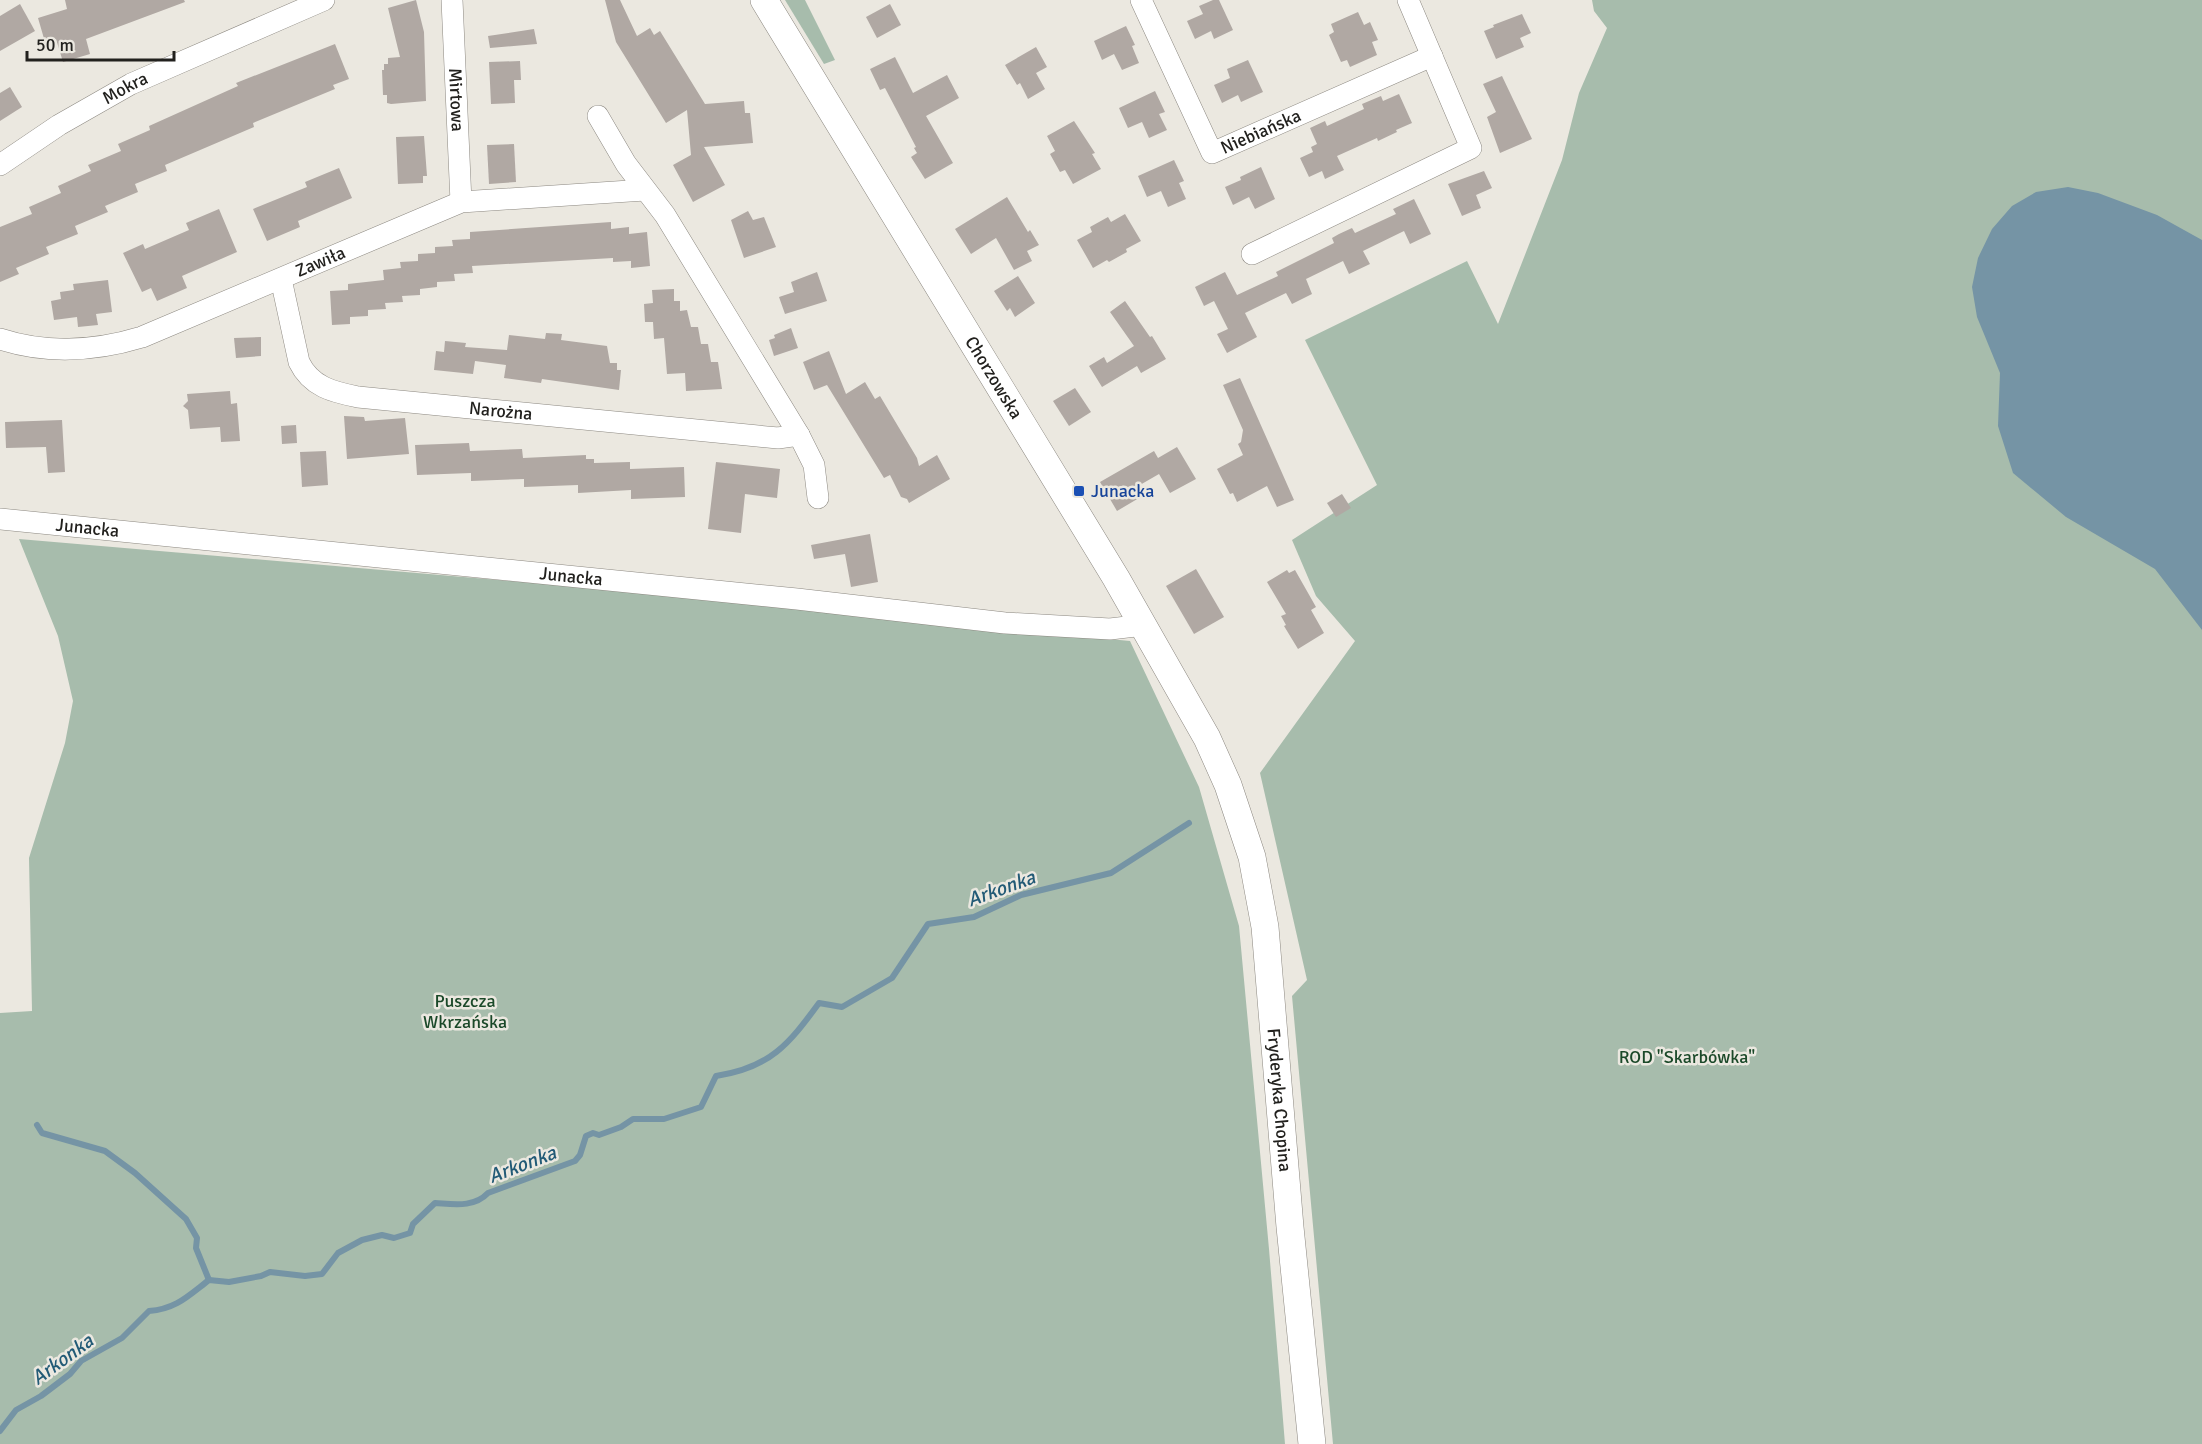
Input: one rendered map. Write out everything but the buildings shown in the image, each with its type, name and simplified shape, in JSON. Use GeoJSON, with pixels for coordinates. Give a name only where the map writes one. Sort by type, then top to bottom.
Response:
{"type":"FeatureCollection","features":[{"type":"Feature","properties":{"kind":"street","name":"Mokra"},"geometry":{"type":"LineString","coordinates":[[0,165],[51,130],[131,84],[324,0]]}},
{"type":"Feature","properties":{"kind":"street","name":"Mirtowa"},"geometry":{"type":"LineString","coordinates":[[452,0],[461,202]]}},
{"type":"Feature","properties":{"kind":"street","name":"Chorzowska"},"geometry":{"type":"LineString","coordinates":[[764,0],[1144,625],[1218,761]]}},
{"type":"Feature","properties":{"kind":"street","name":"Niebiańska"},"geometry":{"type":"LineString","coordinates":[[1141,0],[1212,153],[1432,56]]}},
{"type":"Feature","properties":{"kind":"street"},"geometry":{"type":"LineString","coordinates":[[1252,254],[1471,148],[1408,0]]}},
{"type":"Feature","properties":{"kind":"street"},"geometry":{"type":"LineString","coordinates":[[597,116],[626,164],[665,215],[799,435],[814,465],[819,498]]}},
{"type":"Feature","properties":{"kind":"street","name":"Zawiła"},"geometry":{"type":"LineString","coordinates":[[0,339],[20,345],[60,349],[101,347],[123,343],[461,202],[645,190]]}},
{"type":"Feature","properties":{"kind":"street","name":"Narożna"},"geometry":{"type":"LineString","coordinates":[[281,279],[298,362],[303,372],[325,389],[358,397],[755,436],[778,438],[799,435]]}},
{"type":"Feature","properties":{"kind":"street","name":"Junacka"},"geometry":{"type":"LineString","coordinates":[[0,519],[789,598],[1005,623],[1110,629],[1126,629],[1144,625]]}},
{"type":"Feature","properties":{"kind":"street","name":"Fryderyka Chopina"},"geometry":{"type":"LineString","coordinates":[[1218,761],[1250,849],[1265,927],[1290,1227],[1312,1444]]}},
{"type":"Feature","properties":{"kind":"green space"},"geometry":{"type":"Polygon","coordinates":[[[785,0],[805,0],[835,60],[824,64],[785,0]]]}},
{"type":"Feature","properties":{"kind":"green space","name":"ROD \"Skarbówka\""},"geometry":{"type":"Polygon","coordinates":[[[1592,0],[2202,0],[2202,1444],[1333,1444],[1292,996],[1307,980],[1260,773],[1355,641],[1316,596],[1292,540],[1377,485],[1305,340],[1467,261],[1498,324],[1562,160],[1579,93],[1607,28],[1594,11],[1592,0]]]}},
{"type":"Feature","properties":{"kind":"green space","name":"Puszcza Wkrzańska"},"geometry":{"type":"Polygon","coordinates":[[[19,539],[523,582],[1130,641],[1199,787],[1239,926],[1285,1444],[0,1444],[0,1013],[32,1011],[29,858],[65,743],[73,701],[58,636],[19,539]]]}},
{"type":"Feature","properties":{"kind":"water"},"geometry":{"type":"Polygon","coordinates":[[[2068,187],[2098,193],[2157,215],[2202,240],[2202,630],[2155,569],[2066,517],[2013,473],[1998,426],[2000,373],[1977,317],[1972,287],[1978,258],[1992,229],[2012,206],[2036,192],[2068,187]]]}},
{"type":"Feature","properties":{"kind":"waterway","name":"Arkonka"},"geometry":{"type":"LineString","coordinates":[[0,1431],[16,1410],[41,1396],[70,1374],[81,1361],[122,1338],[149,1311],[174,1305],[209,1280],[229,1282],[270,1272],[305,1276],[322,1274],[338,1253],[362,1240],[382,1235],[394,1238],[410,1233],[413,1224],[435,1203],[470,1203],[488,1193],[575,1161],[580,1155],[586,1136],[593,1133],[599,1135],[621,1127],[633,1119],[664,1119],[701,1107],[716,1076],[751,1067],[776,1052],[798,1031],[819,1003],[842,1007],[892,978],[928,924],[974,917],[1021,895],[1111,873],[1189,823]]}},
{"type":"Feature","properties":{"kind":"waterway"},"geometry":{"type":"LineString","coordinates":[[37,1125],[42,1133],[105,1151],[135,1173],[186,1219],[197,1238],[196,1248],[209,1280]]}},
{"type":"Feature","properties":{"kind":"place","name":"Junacka"},"geometry":{"type":"Point","coordinates":[1079,491]}}]}
